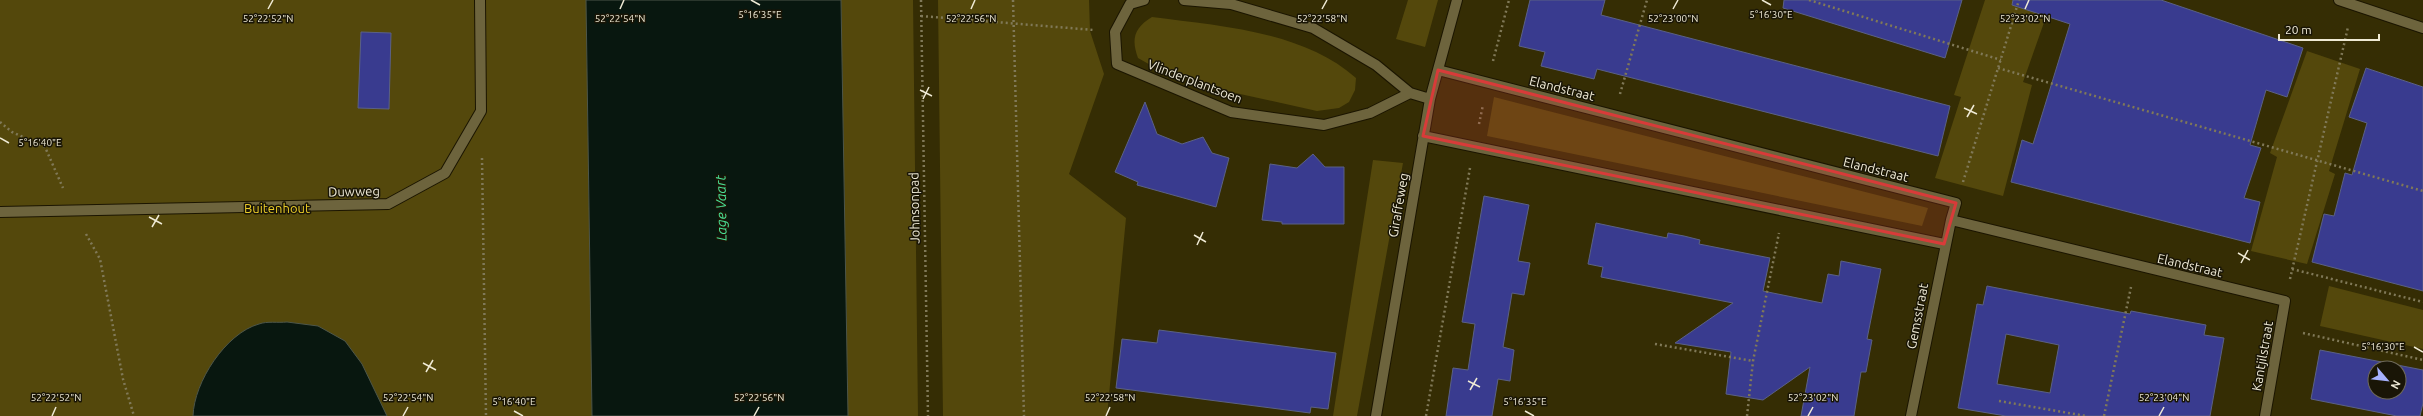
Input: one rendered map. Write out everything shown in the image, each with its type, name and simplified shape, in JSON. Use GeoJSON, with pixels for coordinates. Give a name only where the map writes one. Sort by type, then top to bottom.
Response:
{"type":"FeatureCollection","features":[{"type":"Feature","properties":{"kind":"street","name":"Duwweg"},"geometry":{"type":"LineString","coordinates":[[0,212],[388,204],[445,173],[481,111],[480,0]]}},
{"type":"Feature","properties":{"kind":"street"},"geometry":{"type":"LineString","coordinates":[[1115,32],[1130,4],[1144,0]]}},
{"type":"Feature","properties":{"kind":"street"},"geometry":{"type":"LineString","coordinates":[[1184,0],[1231,4],[1313,28],[1376,65],[1410,93],[1430,99]]}},
{"type":"Feature","properties":{"kind":"street","name":"Giraffeweg"},"geometry":{"type":"LineString","coordinates":[[1376,416],[1422,136],[1430,99],[1457,0]]}},
{"type":"Feature","properties":{"kind":"street"},"geometry":{"type":"LineString","coordinates":[[2339,0],[2423,28]]}},
{"type":"Feature","properties":{"kind":"street","name":"Vlinderplantsoen"},"geometry":{"type":"LineString","coordinates":[[1115,32],[1117,64],[1231,112],[1324,125],[1370,113],[1410,93]]}},
{"type":"Feature","properties":{"kind":"street","name":"Elandstraat"},"geometry":{"type":"LineString","coordinates":[[1438,70],[1956,203]]}},
{"type":"Feature","properties":{"kind":"street"},"geometry":{"type":"LineString","coordinates":[[1422,136],[1944,244]]}},
{"type":"Feature","properties":{"kind":"street"},"geometry":{"type":"LineString","coordinates":[[1951,220],[1956,203]]}},
{"type":"Feature","properties":{"kind":"street","name":"Elandstraat"},"geometry":{"type":"LineString","coordinates":[[1951,220],[2285,301]]}},
{"type":"Feature","properties":{"kind":"street","name":"Gemsstraat"},"geometry":{"type":"LineString","coordinates":[[1910,416],[1944,244],[1951,220]]}},
{"type":"Feature","properties":{"kind":"street","name":"Kantjilstraat"},"geometry":{"type":"LineString","coordinates":[[2265,416],[2285,301]]}},
{"type":"Feature","properties":{"kind":"path","name":"Johnsonpad"},"geometry":{"type":"LineString","coordinates":[[921,0],[928,416]]}},
{"type":"Feature","properties":{"kind":"path"},"geometry":{"type":"LineString","coordinates":[[1013,0],[1024,416]]}},
{"type":"Feature","properties":{"kind":"path"},"geometry":{"type":"LineString","coordinates":[[1426,416],[1474,147],[1487,82],[1509,0]]}},
{"type":"Feature","properties":{"kind":"path"},"geometry":{"type":"LineString","coordinates":[[1614,115],[1647,0]]}},
{"type":"Feature","properties":{"kind":"path"},"geometry":{"type":"LineString","coordinates":[[1809,0],[2001,60]]}},
{"type":"Feature","properties":{"kind":"path"},"geometry":{"type":"LineString","coordinates":[[1956,203],[2019,0]]}},
{"type":"Feature","properties":{"kind":"path"},"geometry":{"type":"LineString","coordinates":[[2285,301],[2353,5]]}},
{"type":"Feature","properties":{"kind":"path"},"geometry":{"type":"LineString","coordinates":[[921,16],[1115,32]]}},
{"type":"Feature","properties":{"kind":"path"},"geometry":{"type":"LineString","coordinates":[[1998,68],[2317,162],[2423,191]]}},
{"type":"Feature","properties":{"kind":"path"},"geometry":{"type":"LineString","coordinates":[[0,122],[12,132],[45,147],[74,210],[100,259],[123,380],[134,416]]}},
{"type":"Feature","properties":{"kind":"path"},"geometry":{"type":"LineString","coordinates":[[482,150],[486,416]]}},
{"type":"Feature","properties":{"kind":"path"},"geometry":{"type":"LineString","coordinates":[[1747,416],[1753,361],[1783,211]]}},
{"type":"Feature","properties":{"kind":"path"},"geometry":{"type":"LineString","coordinates":[[2104,416],[2135,265]]}},
{"type":"Feature","properties":{"kind":"path"},"geometry":{"type":"LineString","coordinates":[[2292,269],[2423,302]]}},
{"type":"Feature","properties":{"kind":"path"},"geometry":{"type":"LineString","coordinates":[[2281,328],[2423,360]]}},
{"type":"Feature","properties":{"kind":"path"},"geometry":{"type":"LineString","coordinates":[[1655,344],[1753,361]]}},
{"type":"Feature","properties":{"kind":"path"},"geometry":{"type":"LineString","coordinates":[[1998,400],[2086,416]]}},
{"type":"Feature","properties":{"kind":"highlighted area"},"geometry":{"type":"Polygon","coordinates":[[[1438,70],[1956,203],[1944,244],[1423,136],[1430,99],[1438,70]]]}},
{"type":"Feature","properties":{"kind":"green space","name":"Buitenhout"},"geometry":{"type":"Polygon","coordinates":[[[0,0],[586,0],[592,416],[0,416],[0,0]]]}},
{"type":"Feature","properties":{"kind":"green space"},"geometry":{"type":"Polygon","coordinates":[[[841,0],[913,0],[918,416],[848,416],[841,0]]]}},
{"type":"Feature","properties":{"kind":"green space"},"geometry":{"type":"Polygon","coordinates":[[[938,0],[1089,0],[1090,31],[1104,74],[1069,174],[1126,218],[1107,416],[943,416],[938,0]]]}},
{"type":"Feature","properties":{"kind":"green space"},"geometry":{"type":"Polygon","coordinates":[[[1408,0],[1438,0],[1425,47],[1396,39],[1408,0]]]}},
{"type":"Feature","properties":{"kind":"green space"},"geometry":{"type":"Polygon","coordinates":[[[1985,0],[2052,0],[2023,82],[2032,85],[2003,196],[1935,178],[1961,97],[1954,95],[1985,0]]]}},
{"type":"Feature","properties":{"kind":"green space"},"geometry":{"type":"Polygon","coordinates":[[[1152,17],[1232,28],[1286,40],[1335,62],[1356,78],[1355,90],[1349,102],[1339,108],[1317,111],[1231,92],[1161,71],[1138,58],[1135,45],[1136,34],[1141,25],[1152,17]]]}},
{"type":"Feature","properties":{"kind":"green space"},"geometry":{"type":"Polygon","coordinates":[[[2307,51],[2360,69],[2329,171],[2335,174],[2307,264],[2251,251],[2277,157],[2270,153],[2307,51]]]}},
{"type":"Feature","properties":{"kind":"green space"},"geometry":{"type":"Polygon","coordinates":[[[1494,97],[1928,208],[1922,226],[1487,136],[1494,97]]]}},
{"type":"Feature","properties":{"kind":"green space"},"geometry":{"type":"Polygon","coordinates":[[[1373,160],[1403,163],[1357,416],[1333,416],[1373,160]]]}},
{"type":"Feature","properties":{"kind":"green space"},"geometry":{"type":"Polygon","coordinates":[[[2329,286],[2423,310],[2423,349],[2320,326],[2329,286]]]}},
{"type":"Feature","properties":{"kind":"water","name":"Lage Vaart"},"geometry":{"type":"Polygon","coordinates":[[[586,0],[841,0],[848,416],[592,416],[586,0]]]}},
{"type":"Feature","properties":{"kind":"water"},"geometry":{"type":"Polygon","coordinates":[[[287,322],[318,326],[345,341],[362,364],[387,416],[193,416],[199,389],[206,374],[224,348],[235,337],[247,329],[259,324],[287,322]]]}},
{"type":"Feature","properties":{"kind":"building"},"geometry":{"type":"Polygon","coordinates":[[[1530,0],[1605,0],[1601,15],[1950,106],[1938,156],[1597,69],[1594,79],[1541,66],[1545,52],[1519,46],[1530,0]]]}},
{"type":"Feature","properties":{"kind":"building"},"geometry":{"type":"Polygon","coordinates":[[[1784,0],[1962,0],[1945,58],[1783,8],[1784,0]]]}},
{"type":"Feature","properties":{"kind":"building"},"geometry":{"type":"Polygon","coordinates":[[[2013,0],[2161,0],[2303,48],[2287,97],[2266,90],[2250,145],[2261,148],[2244,198],[2260,202],[2250,243],[2011,182],[2022,140],[2033,144],[2070,24],[2012,5],[2013,0]]]}},
{"type":"Feature","properties":{"kind":"building"},"geometry":{"type":"Polygon","coordinates":[[[361,32],[391,33],[389,109],[358,108],[361,32]]]}},
{"type":"Feature","properties":{"kind":"building"},"geometry":{"type":"Polygon","coordinates":[[[2366,68],[2423,87],[2423,291],[2312,262],[2324,214],[2334,216],[2345,173],[2352,175],[2367,123],[2349,117],[2366,68]]]}},
{"type":"Feature","properties":{"kind":"building"},"geometry":{"type":"Polygon","coordinates":[[[1145,102],[1157,134],[1182,144],[1203,137],[1212,153],[1229,158],[1216,207],[1137,185],[1138,182],[1115,172],[1145,102]]]}},
{"type":"Feature","properties":{"kind":"building"},"geometry":{"type":"Polygon","coordinates":[[[1313,154],[1325,167],[1344,167],[1344,224],[1282,224],[1282,222],[1262,220],[1270,164],[1297,168],[1313,154]]]}},
{"type":"Feature","properties":{"kind":"building"},"geometry":{"type":"Polygon","coordinates":[[[1484,196],[1529,205],[1518,261],[1530,263],[1524,295],[1512,293],[1503,347],[1514,350],[1510,381],[1498,379],[1492,416],[1446,416],[1453,368],[1468,370],[1475,324],[1462,322],[1484,196]]]}},
{"type":"Feature","properties":{"kind":"building"},"geometry":{"type":"Polygon","coordinates":[[[1596,223],[1667,238],[1668,233],[1684,236],[1700,240],[1699,244],[1770,258],[1763,291],[1822,303],[1828,274],[1839,276],[1841,261],[1881,269],[1867,339],[1872,340],[1866,372],[1861,372],[1854,416],[1801,416],[1810,367],[1763,400],[1726,394],[1731,352],[1675,343],[1733,303],[1601,277],[1603,267],[1588,264],[1596,223]]]}},
{"type":"Feature","properties":{"kind":"building"},"geometry":{"type":"Polygon","coordinates":[[[1987,286],[2130,314],[2131,311],[2206,325],[2204,335],[2224,338],[2210,416],[2006,416],[1958,408],[1977,304],[1983,305],[1987,286]],[[2006,334],[1997,384],[2050,393],[2059,345],[2006,334]]]}},
{"type":"Feature","properties":{"kind":"building"},"geometry":{"type":"Polygon","coordinates":[[[1159,330],[1336,353],[1328,409],[1311,407],[1310,413],[1116,388],[1122,339],[1157,343],[1159,330]]]}},
{"type":"Feature","properties":{"kind":"building"},"geometry":{"type":"Polygon","coordinates":[[[2320,350],[2372,360],[2367,360],[2367,400],[2407,400],[2407,367],[2423,370],[2423,403],[2420,416],[2397,416],[2311,399],[2320,350]]]}}]}
